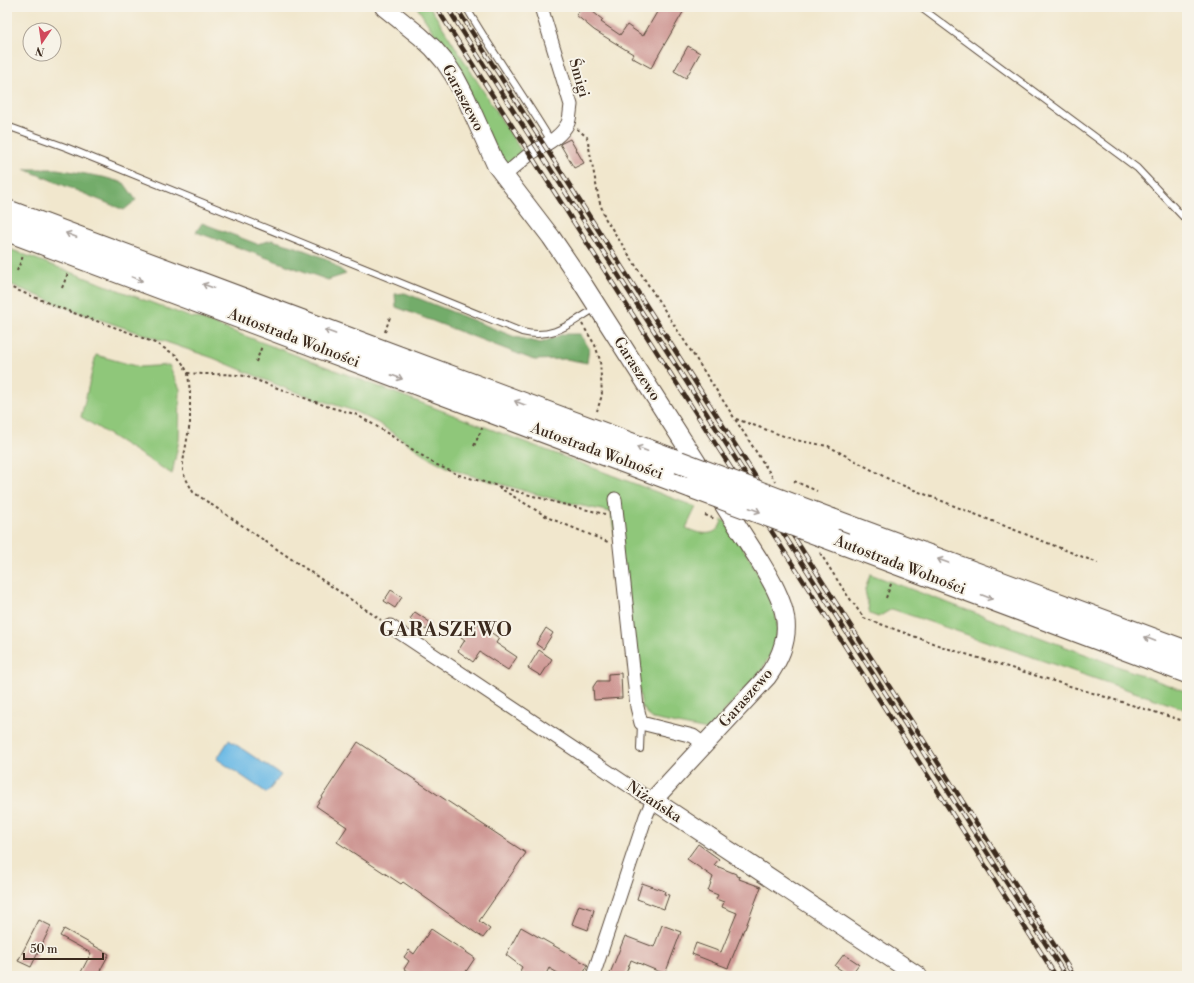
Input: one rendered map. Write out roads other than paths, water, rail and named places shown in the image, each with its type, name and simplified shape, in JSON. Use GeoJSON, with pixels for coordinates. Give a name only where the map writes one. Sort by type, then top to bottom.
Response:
{"type":"FeatureCollection","features":[{"type":"Feature","properties":{"kind":"highway","name":"Autostrada Wolności"},"geometry":{"type":"LineString","coordinates":[[7,211],[1187,652]]}},
{"type":"Feature","properties":{"kind":"highway","name":"Autostrada Wolności"},"geometry":{"type":"LineString","coordinates":[[7,230],[1187,672]]}},
{"type":"Feature","properties":{"kind":"street","name":"Garaszewo"},"geometry":{"type":"LineString","coordinates":[[384,7],[433,48],[455,77],[496,165],[551,236],[597,307],[767,572],[776,589],[784,610],[785,638],[782,652],[773,669],[653,800],[646,816],[593,976]]}},
{"type":"Feature","properties":{"kind":"street","name":"Śmigi"},"geometry":{"type":"LineString","coordinates":[[541,7],[571,105],[568,123],[551,141]]}},
{"type":"Feature","properties":{"kind":"street"},"geometry":{"type":"LineString","coordinates":[[504,176],[530,154],[551,141]]}},
{"type":"Feature","properties":{"kind":"street"},"geometry":{"type":"LineString","coordinates":[[615,499],[637,707],[641,723],[693,736],[704,744]]}},
{"type":"Feature","properties":{"kind":"street","name":"Niżańska"},"geometry":{"type":"LineString","coordinates":[[390,626],[918,976]]}},
{"type":"Feature","properties":{"kind":"lane"},"geometry":{"type":"LineString","coordinates":[[466,7],[488,44],[530,106],[551,141]]}},
{"type":"Feature","properties":{"kind":"lane"},"geometry":{"type":"LineString","coordinates":[[920,7],[1137,168],[1187,221]]}},
{"type":"Feature","properties":{"kind":"lane"},"geometry":{"type":"LineString","coordinates":[[7,126],[68,148],[514,330],[532,335],[548,334],[564,327],[597,307]]}},
{"type":"Feature","properties":{"kind":"lane"},"geometry":{"type":"LineString","coordinates":[[640,749],[641,723]]}},
{"type":"Feature","properties":{"kind":"water"},"geometry":{"type":"Polygon","coordinates":[[[229,740],[281,775],[267,793],[217,759],[229,740]]]}},
{"type":"Feature","properties":{"kind":"railway"},"geometry":{"type":"LineString","coordinates":[[436,7],[1056,976]]}},
{"type":"Feature","properties":{"kind":"railway"},"geometry":{"type":"LineString","coordinates":[[447,7],[1066,976]]}},
{"type":"Feature","properties":{"kind":"railway"},"geometry":{"type":"LineString","coordinates":[[456,7],[1074,976]]}},
{"type":"Feature","properties":{"kind":"district","name":"GARASZEWO"},"geometry":{"type":"Point","coordinates":[446,630]}}]}
